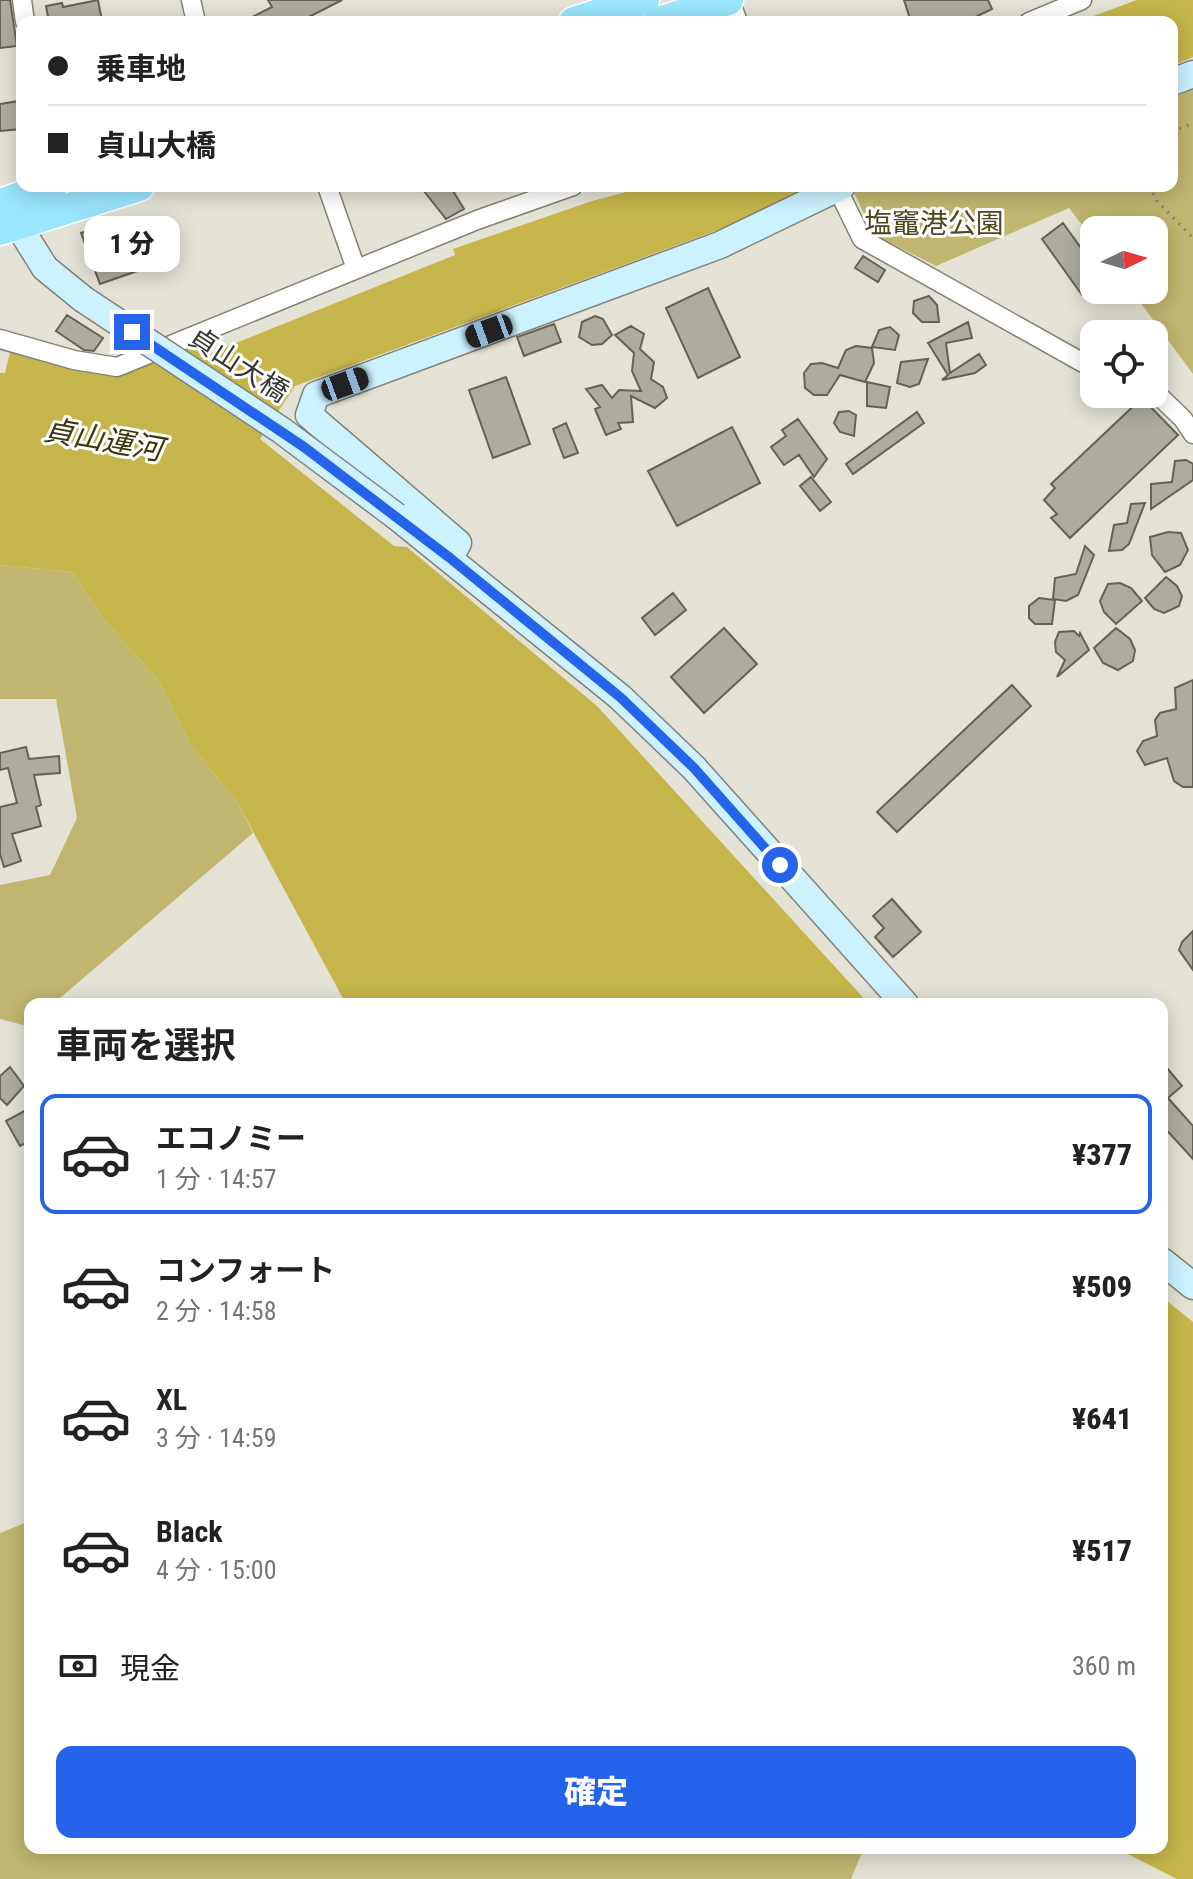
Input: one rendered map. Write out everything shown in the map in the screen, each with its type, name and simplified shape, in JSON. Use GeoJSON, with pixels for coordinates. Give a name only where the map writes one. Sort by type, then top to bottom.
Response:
{"type":"FeatureCollection","features":[{"type":"Feature","properties":{"kind":"main road"},"geometry":{"type":"LineString","coordinates":[[593,16],[644,0]]}},
{"type":"Feature","properties":{"kind":"main road"},"geometry":{"type":"LineString","coordinates":[[678,16],[729,0]]}},
{"type":"Feature","properties":{"kind":"main road"},"geometry":{"type":"LineString","coordinates":[[4,220],[41,192]]}},
{"type":"Feature","properties":{"kind":"main road"},"geometry":{"type":"LineString","coordinates":[[4,220],[115,192]]}},
{"type":"Feature","properties":{"kind":"street"},"geometry":{"type":"LineString","coordinates":[[1043,16],[1082,0]]}},
{"type":"Feature","properties":{"kind":"street"},"geometry":{"type":"LineString","coordinates":[[329,192],[356,269]]}},
{"type":"Feature","properties":{"kind":"street"},"geometry":{"type":"LineString","coordinates":[[0,339],[74,360],[117,367],[356,269],[557,192]]}},
{"type":"Feature","properties":{"kind":"street"},"geometry":{"type":"LineString","coordinates":[[450,558],[458,543],[309,415],[316,395],[720,245],[830,192]]}},
{"type":"Feature","properties":{"kind":"street"},"geometry":{"type":"LineString","coordinates":[[842,192],[862,239],[1080,361]]}},
{"type":"Feature","properties":{"kind":"street","name":"貞山大橋"},"geometry":{"type":"LineString","coordinates":[[4,220],[45,268],[83,299],[281,430],[450,558],[620,697],[694,768],[900,998]]}},
{"type":"Feature","properties":{"kind":"street"},"geometry":{"type":"LineString","coordinates":[[1168,405],[1193,434]]}},
{"type":"Feature","properties":{"kind":"street"},"geometry":{"type":"LineString","coordinates":[[1168,1266],[1193,1286]]}},
{"type":"Feature","properties":{"kind":"path"},"geometry":{"type":"LineString","coordinates":[[1153,192],[1163,208],[1193,238]]}},
{"type":"Feature","properties":{"kind":"green space","name":"塩竈港公園"},"geometry":{"type":"Polygon","coordinates":[[[1193,86],[1193,374],[1168,340],[1168,320],[1153,320],[1141,304],[1168,304],[1168,216],[1080,216],[1080,223],[1069,208],[936,266],[873,234],[854,192],[1178,192],[1178,92],[1193,86]]]}},
{"type":"Feature","properties":{"kind":"green space"},"geometry":{"type":"Polygon","coordinates":[[[0,565],[72,572],[106,622],[159,681],[192,747],[236,800],[253,833],[60,998],[24,998],[24,1025],[0,1019],[0,885],[50,875],[77,818],[56,699],[0,699],[0,565]]]}},
{"type":"Feature","properties":{"kind":"green space"},"geometry":{"type":"Polygon","coordinates":[[[24,1523],[24,1854],[861,1854],[851,1879],[0,1879],[0,1533],[24,1523]]]}},
{"type":"Feature","properties":{"kind":"water"},"geometry":{"type":"Polygon","coordinates":[[[1137,0],[1193,0],[1193,57],[1178,63],[1178,16],[1093,16],[1137,0]]]}},
{"type":"Feature","properties":{"kind":"water","name":"貞山運河"},"geometry":{"type":"Polygon","coordinates":[[[626,192],[805,192],[726,227],[295,386],[260,439],[394,546],[407,547],[597,706],[864,998],[343,998],[236,800],[192,747],[159,681],[106,622],[72,572],[0,565],[0,373],[5,373],[10,352],[117,376],[196,344],[201,357],[455,255],[453,249],[626,192]]]}},
{"type":"Feature","properties":{"kind":"water"},"geometry":{"type":"Polygon","coordinates":[[[1168,1302],[1193,1322],[1193,1879],[1177,1879],[1128,1854],[1168,1854],[1168,1302]]]}},
{"type":"Feature","properties":{"kind":"building"},"geometry":{"type":"Polygon","coordinates":[[[0,0],[10,0],[16,46],[0,48],[0,0]]]}},
{"type":"Feature","properties":{"kind":"building"},"geometry":{"type":"Polygon","coordinates":[[[98,0],[101,16],[48,16],[46,6],[62,3],[63,7],[98,0]]]}},
{"type":"Feature","properties":{"kind":"building"},"geometry":{"type":"Polygon","coordinates":[[[268,0],[342,0],[311,16],[254,16],[272,7],[268,0]]]}},
{"type":"Feature","properties":{"kind":"building"},"geometry":{"type":"Polygon","coordinates":[[[904,0],[988,0],[992,9],[977,16],[909,16],[904,0]]]}},
{"type":"Feature","properties":{"kind":"building"},"geometry":{"type":"Polygon","coordinates":[[[16,101],[16,130],[0,131],[0,104],[16,101]]]}},
{"type":"Feature","properties":{"kind":"building"},"geometry":{"type":"Polygon","coordinates":[[[425,192],[454,192],[464,209],[446,219],[425,192]]]}},
{"type":"Feature","properties":{"kind":"building"},"geometry":{"type":"Polygon","coordinates":[[[125,219],[140,270],[100,284],[81,233],[125,219]]]}},
{"type":"Feature","properties":{"kind":"building"},"geometry":{"type":"Polygon","coordinates":[[[1063,223],[1080,247],[1080,292],[1042,239],[1063,223]]]}},
{"type":"Feature","properties":{"kind":"building"},"geometry":{"type":"Polygon","coordinates":[[[863,256],[885,270],[878,282],[855,268],[863,256]]]}},
{"type":"Feature","properties":{"kind":"building"},"geometry":{"type":"Polygon","coordinates":[[[708,288],[740,357],[698,378],[666,308],[708,288]]]}},
{"type":"Feature","properties":{"kind":"building"},"geometry":{"type":"Polygon","coordinates":[[[929,296],[937,305],[939,322],[922,322],[913,313],[914,301],[929,296]]]}},
{"type":"Feature","properties":{"kind":"building"},"geometry":{"type":"Polygon","coordinates":[[[67,315],[103,338],[94,351],[84,350],[56,331],[67,315]]]}},
{"type":"Feature","properties":{"kind":"building"},"geometry":{"type":"Polygon","coordinates":[[[595,316],[603,319],[612,335],[602,344],[592,345],[579,337],[582,322],[595,316]]]}},
{"type":"Feature","properties":{"kind":"building"},"geometry":{"type":"Polygon","coordinates":[[[968,322],[972,338],[946,343],[950,373],[979,354],[986,365],[975,373],[942,380],[948,375],[928,343],[968,322]]]}},
{"type":"Feature","properties":{"kind":"building"},"geometry":{"type":"Polygon","coordinates":[[[554,324],[561,342],[524,356],[517,337],[554,324]]]}},
{"type":"Feature","properties":{"kind":"building"},"geometry":{"type":"Polygon","coordinates":[[[631,326],[644,334],[640,349],[654,362],[651,379],[663,387],[667,398],[655,408],[631,396],[633,422],[618,423],[621,429],[606,435],[595,409],[600,407],[586,389],[602,385],[612,398],[619,390],[641,391],[632,371],[634,353],[615,335],[631,326]]]}},
{"type":"Feature","properties":{"kind":"building"},"geometry":{"type":"Polygon","coordinates":[[[890,327],[899,335],[895,350],[872,347],[879,330],[890,327]]]}},
{"type":"Feature","properties":{"kind":"building"},"geometry":{"type":"Polygon","coordinates":[[[856,346],[872,348],[874,363],[865,382],[840,375],[827,395],[814,395],[805,388],[804,373],[811,364],[822,363],[838,368],[846,350],[856,346]]]}},
{"type":"Feature","properties":{"kind":"building"},"geometry":{"type":"Polygon","coordinates":[[[928,359],[919,384],[910,387],[897,383],[901,362],[928,359]]]}},
{"type":"Feature","properties":{"kind":"building"},"geometry":{"type":"Polygon","coordinates":[[[506,377],[530,444],[493,458],[469,390],[506,377]]]}},
{"type":"Feature","properties":{"kind":"building"},"geometry":{"type":"Polygon","coordinates":[[[867,382],[890,387],[886,408],[867,406],[867,382]]]}},
{"type":"Feature","properties":{"kind":"building"},"geometry":{"type":"Polygon","coordinates":[[[1131,408],[1152,408],[1178,435],[1070,538],[1051,518],[1057,514],[1044,500],[1055,488],[1051,484],[1131,408]]]}},
{"type":"Feature","properties":{"kind":"building"},"geometry":{"type":"Polygon","coordinates":[[[849,411],[856,415],[854,436],[840,432],[834,423],[839,412],[849,411]]]}},
{"type":"Feature","properties":{"kind":"building"},"geometry":{"type":"Polygon","coordinates":[[[917,412],[924,423],[853,474],[846,464],[917,412]]]}},
{"type":"Feature","properties":{"kind":"building"},"geometry":{"type":"Polygon","coordinates":[[[798,419],[827,459],[814,477],[799,455],[784,465],[771,447],[786,436],[782,430],[798,419]]]}},
{"type":"Feature","properties":{"kind":"building"},"geometry":{"type":"Polygon","coordinates":[[[566,423],[578,453],[564,458],[553,429],[566,423]]]}},
{"type":"Feature","properties":{"kind":"building"},"geometry":{"type":"Polygon","coordinates":[[[732,427],[760,483],[677,526],[648,471],[732,427]]]}},
{"type":"Feature","properties":{"kind":"building"},"geometry":{"type":"Polygon","coordinates":[[[1186,460],[1193,464],[1193,480],[1151,509],[1151,484],[1172,482],[1175,461],[1186,460]]]}},
{"type":"Feature","properties":{"kind":"building"},"geometry":{"type":"Polygon","coordinates":[[[811,477],[831,502],[820,511],[800,486],[811,477]]]}},
{"type":"Feature","properties":{"kind":"building"},"geometry":{"type":"Polygon","coordinates":[[[1145,503],[1129,544],[1122,550],[1109,551],[1114,525],[1127,523],[1131,504],[1145,503]]]}},
{"type":"Feature","properties":{"kind":"building"},"geometry":{"type":"Polygon","coordinates":[[[1168,532],[1181,533],[1188,550],[1180,565],[1165,572],[1152,555],[1150,537],[1168,532]]]}},
{"type":"Feature","properties":{"kind":"building"},"geometry":{"type":"Polygon","coordinates":[[[1085,546],[1094,555],[1078,595],[1066,601],[1053,599],[1055,578],[1076,574],[1085,546]]]}},
{"type":"Feature","properties":{"kind":"building"},"geometry":{"type":"Polygon","coordinates":[[[1166,577],[1177,586],[1182,596],[1179,606],[1164,613],[1154,609],[1145,598],[1166,577]]]}},
{"type":"Feature","properties":{"kind":"building"},"geometry":{"type":"Polygon","coordinates":[[[1120,583],[1131,588],[1142,601],[1116,624],[1104,612],[1100,601],[1108,584],[1120,583]]]}},
{"type":"Feature","properties":{"kind":"building"},"geometry":{"type":"Polygon","coordinates":[[[673,593],[686,610],[655,635],[642,618],[673,593]]]}},
{"type":"Feature","properties":{"kind":"building"},"geometry":{"type":"Polygon","coordinates":[[[1039,598],[1055,600],[1052,624],[1035,624],[1029,618],[1029,606],[1039,598]]]}},
{"type":"Feature","properties":{"kind":"building"},"geometry":{"type":"Polygon","coordinates":[[[724,628],[757,664],[704,713],[671,677],[724,628]]]}},
{"type":"Feature","properties":{"kind":"building"},"geometry":{"type":"Polygon","coordinates":[[[1116,628],[1130,639],[1135,650],[1133,661],[1118,670],[1103,663],[1094,648],[1116,628]]]}},
{"type":"Feature","properties":{"kind":"building"},"geometry":{"type":"Polygon","coordinates":[[[1074,631],[1079,636],[1080,633],[1089,650],[1057,677],[1065,660],[1056,652],[1055,642],[1059,632],[1074,631]]]}},
{"type":"Feature","properties":{"kind":"building"},"geometry":{"type":"Polygon","coordinates":[[[1193,680],[1193,787],[1183,787],[1174,781],[1167,758],[1145,765],[1137,751],[1143,741],[1157,736],[1155,720],[1160,713],[1176,709],[1175,688],[1193,680]]]}},
{"type":"Feature","properties":{"kind":"building"},"geometry":{"type":"Polygon","coordinates":[[[1012,685],[1031,706],[897,832],[877,812],[1012,685]]]}},
{"type":"Feature","properties":{"kind":"building"},"geometry":{"type":"Polygon","coordinates":[[[26,747],[29,759],[59,756],[60,773],[34,775],[41,805],[36,807],[41,826],[12,834],[21,861],[4,867],[0,854],[0,807],[17,803],[8,768],[0,770],[0,753],[26,747]]]}},
{"type":"Feature","properties":{"kind":"building"},"geometry":{"type":"Polygon","coordinates":[[[892,899],[921,932],[893,957],[875,937],[884,928],[873,916],[892,899]]]}},
{"type":"Feature","properties":{"kind":"building"},"geometry":{"type":"Polygon","coordinates":[[[1193,931],[1193,970],[1179,950],[1193,931]]]}},
{"type":"Feature","properties":{"kind":"building"},"geometry":{"type":"Polygon","coordinates":[[[10,1067],[24,1086],[7,1105],[0,1098],[0,1076],[10,1067]]]}},
{"type":"Feature","properties":{"kind":"building"},"geometry":{"type":"Polygon","coordinates":[[[1168,1069],[1182,1086],[1168,1098],[1168,1069]]]}},
{"type":"Feature","properties":{"kind":"building"},"geometry":{"type":"Polygon","coordinates":[[[1168,1098],[1193,1126],[1193,1159],[1168,1132],[1168,1098]]]}},
{"type":"Feature","properties":{"kind":"building"},"geometry":{"type":"Polygon","coordinates":[[[24,1111],[24,1144],[20,1146],[6,1121],[24,1111]]]}},
{"type":"Feature","properties":{"kind":"route"},"geometry":{"type":"LineString","coordinates":[[132,332],[304,447],[450,558],[620,697],[694,768],[780,865]]}}]}
